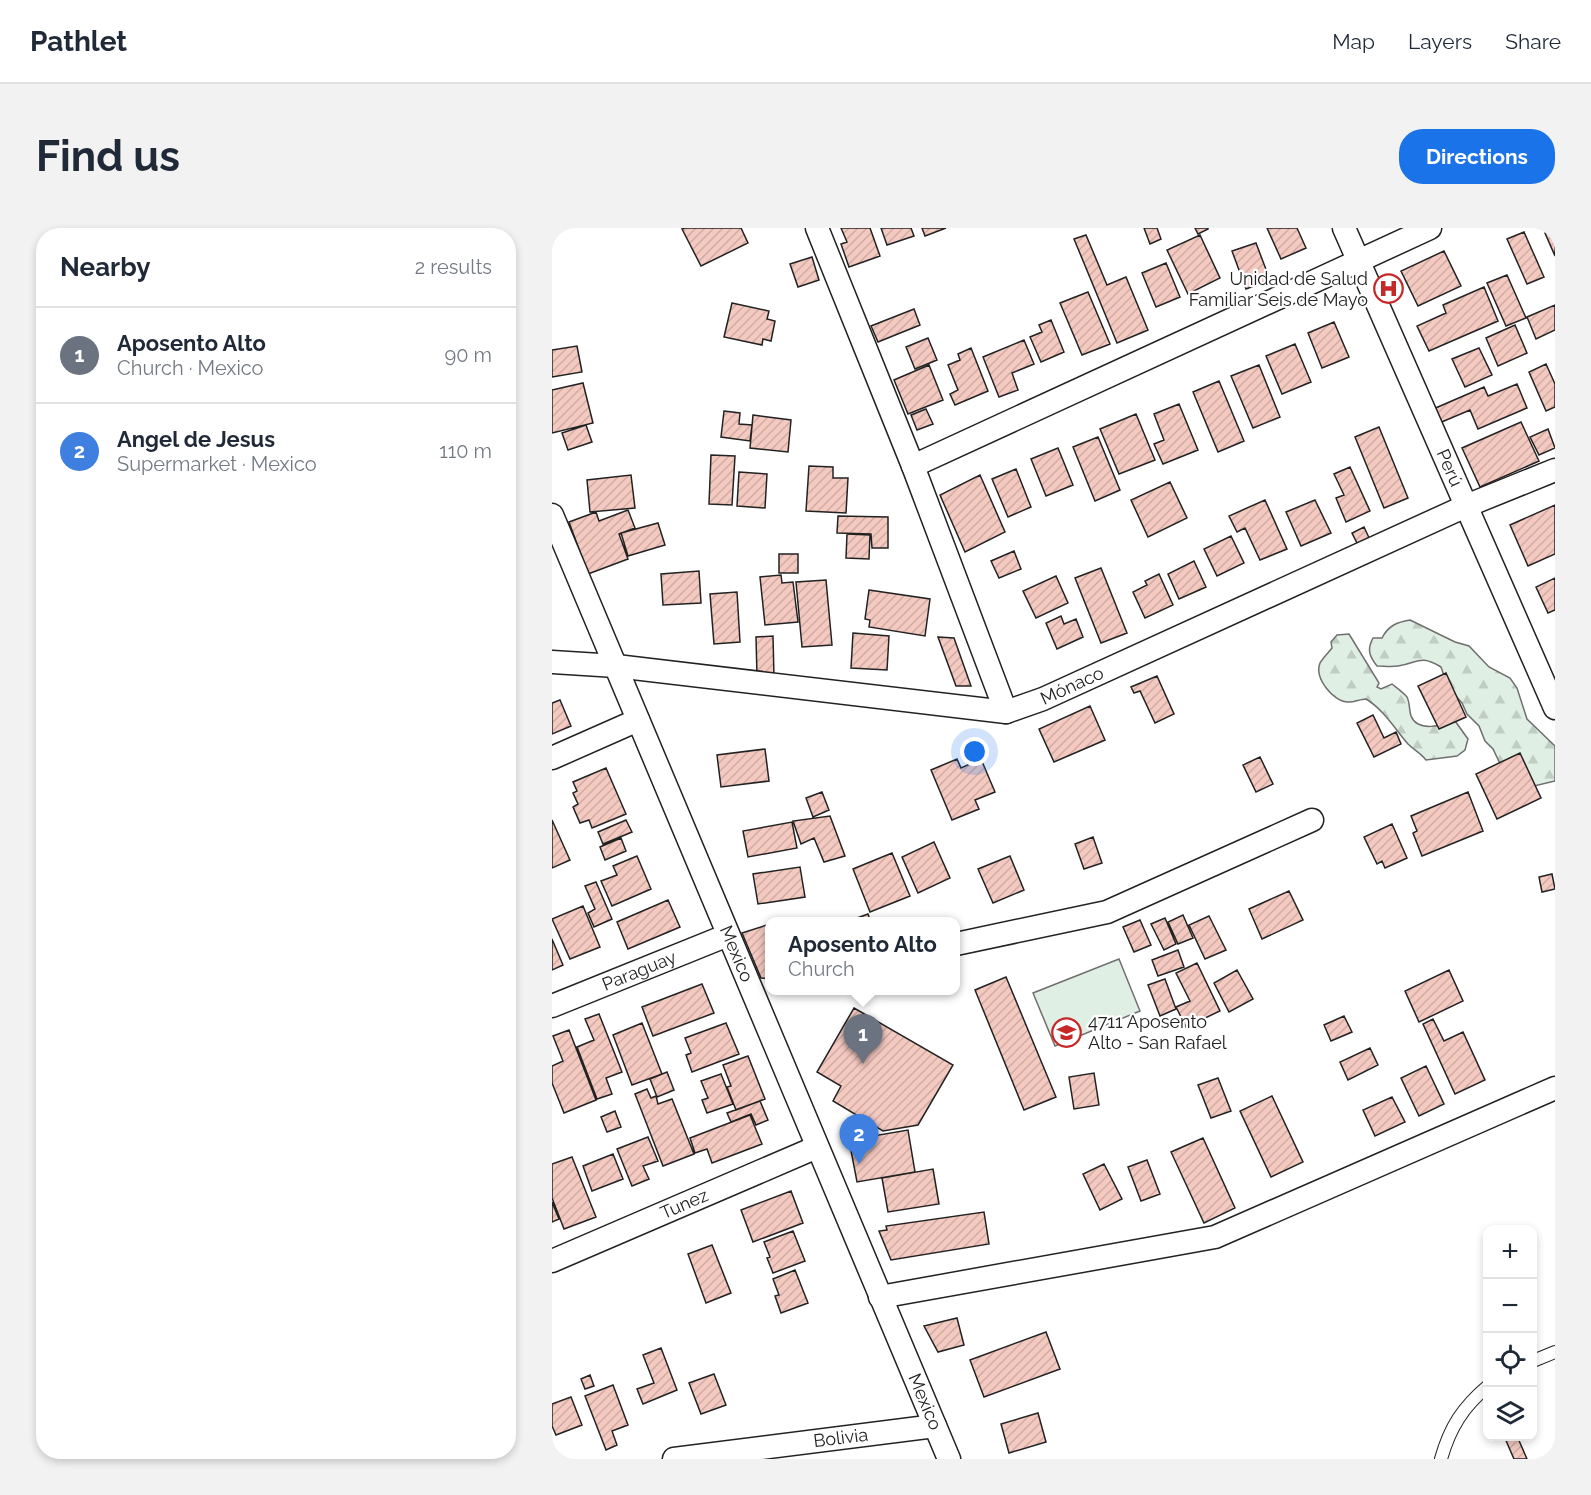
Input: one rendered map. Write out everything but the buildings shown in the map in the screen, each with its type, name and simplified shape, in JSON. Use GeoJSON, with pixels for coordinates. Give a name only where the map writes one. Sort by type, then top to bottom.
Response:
{"type":"FeatureCollection","features":[{"type":"Feature","properties":{"kind":"street"},"geometry":{"type":"LineString","coordinates":[[817,228],[913,466],[1006,712]]}},
{"type":"Feature","properties":{"kind":"street","name":"Perú"},"geometry":{"type":"LineString","coordinates":[[1344,228],[1555,708]]}},
{"type":"Feature","properties":{"kind":"street"},"geometry":{"type":"LineString","coordinates":[[913,466],[1430,228]]}},
{"type":"Feature","properties":{"kind":"street","name":"Mónaco"},"geometry":{"type":"LineString","coordinates":[[552,662],[616,666],[1006,712],[1043,699],[1466,506],[1555,470]]}},
{"type":"Feature","properties":{"kind":"street","name":"Mexico"},"geometry":{"type":"LineString","coordinates":[[552,515],[728,935],[760,985],[817,1147],[949,1459]]}},
{"type":"Feature","properties":{"kind":"street"},"geometry":{"type":"LineString","coordinates":[[552,758],[638,720]]}},
{"type":"Feature","properties":{"kind":"street"},"geometry":{"type":"LineString","coordinates":[[960,943],[1107,912],[1312,820]]}},
{"type":"Feature","properties":{"kind":"street","name":"Paraguay"},"geometry":{"type":"LineString","coordinates":[[552,1006],[728,935]]}},
{"type":"Feature","properties":{"kind":"street"},"geometry":{"type":"LineString","coordinates":[[880,1297],[1215,1237],[1555,1088]]}},
{"type":"Feature","properties":{"kind":"street","name":"Tunez"},"geometry":{"type":"LineString","coordinates":[[552,1261],[817,1147]]}},
{"type":"Feature","properties":{"kind":"street","name":"Bolivia"},"geometry":{"type":"LineString","coordinates":[[674,1459],[935,1426]]}},
{"type":"Feature","properties":{"kind":"lane"},"geometry":{"type":"LineString","coordinates":[[1537,1359],[1555,1352]]}},
{"type":"Feature","properties":{"kind":"lane"},"geometry":{"type":"LineString","coordinates":[[1441,1459],[1446,1441],[1468,1403],[1487,1387]]}},
{"type":"Feature","properties":{"kind":"green space"},"geometry":{"type":"Polygon","coordinates":[[[1410,620],[1455,642],[1469,646],[1489,667],[1510,678],[1517,688],[1527,719],[1555,746],[1555,781],[1534,786],[1504,772],[1493,749],[1485,741],[1479,726],[1467,714],[1462,703],[1448,687],[1441,667],[1423,660],[1398,666],[1377,666],[1370,652],[1373,638],[1382,638],[1393,625],[1410,620]]]}},
{"type":"Feature","properties":{"kind":"green space"},"geometry":{"type":"Polygon","coordinates":[[[1349,634],[1379,683],[1377,687],[1381,689],[1392,684],[1402,692],[1408,699],[1411,716],[1419,725],[1431,726],[1455,721],[1468,739],[1465,750],[1457,756],[1426,760],[1408,744],[1372,703],[1366,699],[1352,702],[1342,701],[1326,688],[1320,675],[1320,663],[1332,648],[1331,642],[1337,635],[1349,634]]]}},
{"type":"Feature","properties":{"kind":"green space"},"geometry":{"type":"Polygon","coordinates":[[[1119,959],[1140,1011],[1055,1046],[1033,993],[1119,959]]]}},
{"type":"Feature","properties":{"kind":"place","name":"Unidad de Salud Familiar Seis de Mayo"},"geometry":{"type":"Point","coordinates":[1389,289]}},
{"type":"Feature","properties":{"kind":"place","name":"4711 Aposento Alto - San Rafael"},"geometry":{"type":"Point","coordinates":[1067,1032]}},
{"type":"Feature","properties":{"kind":"place","name":"Aposento Alto"},"geometry":{"type":"Point","coordinates":[863,1064]}},
{"type":"Feature","properties":{"kind":"place","name":"Angel de Jesus"},"geometry":{"type":"Point","coordinates":[859,1164]}}]}
